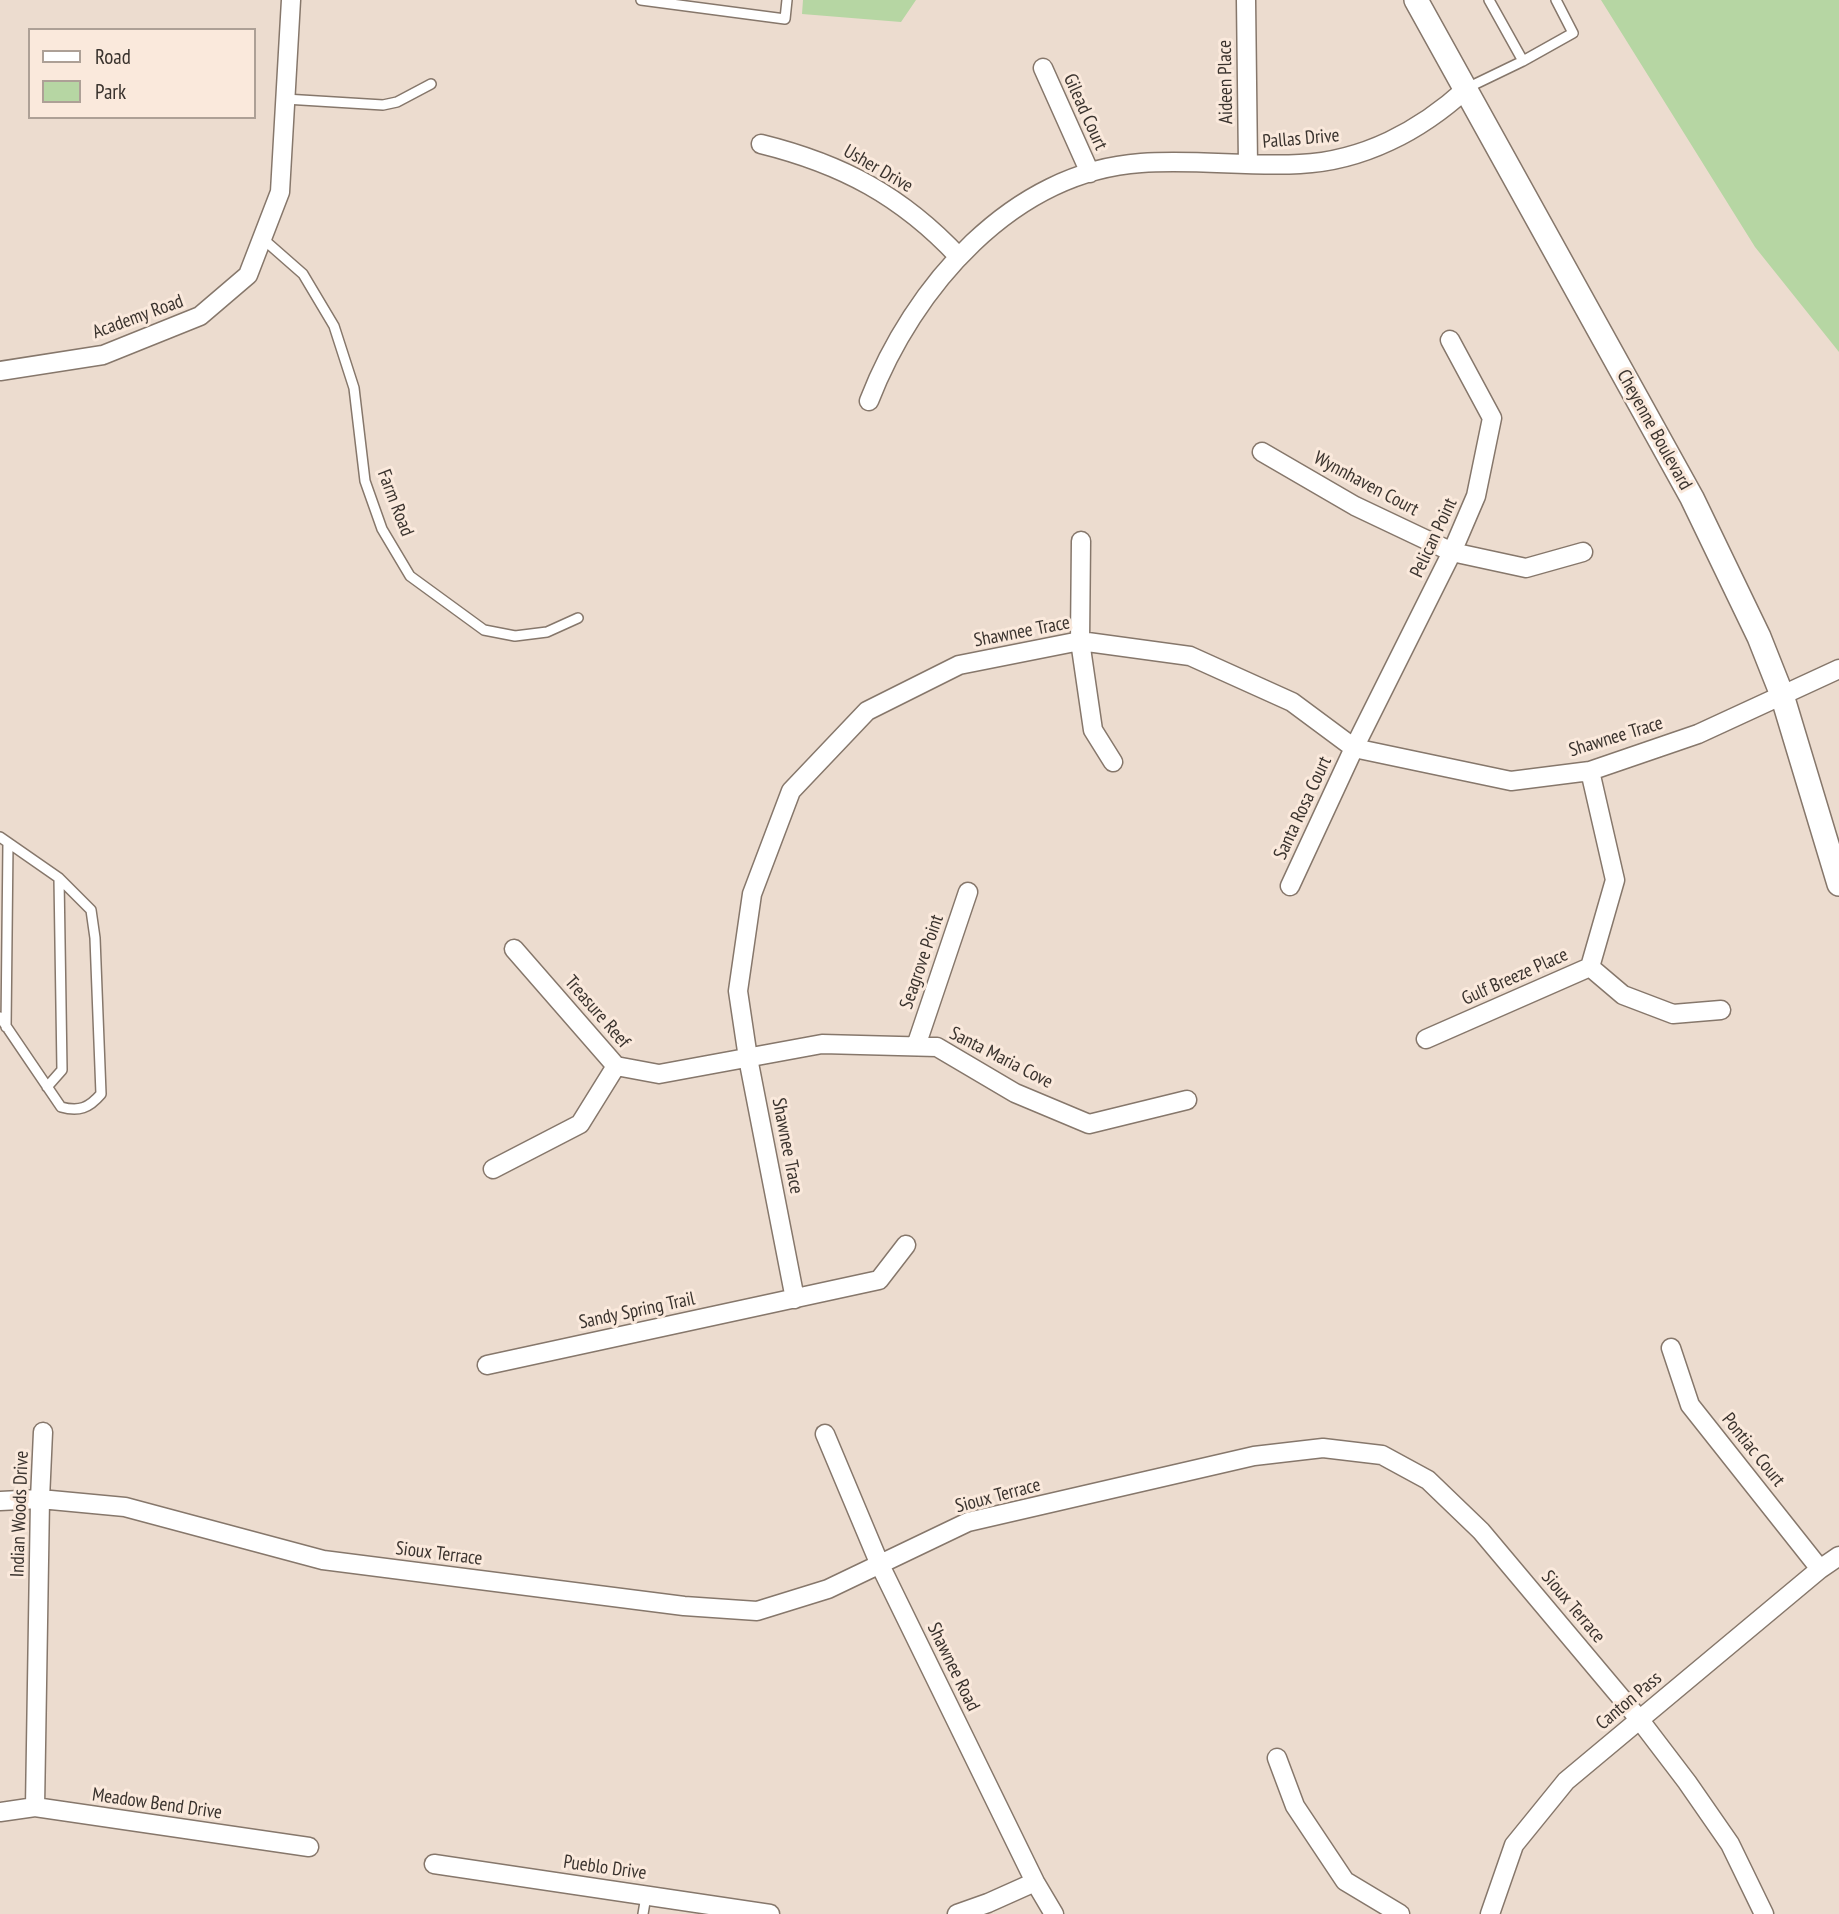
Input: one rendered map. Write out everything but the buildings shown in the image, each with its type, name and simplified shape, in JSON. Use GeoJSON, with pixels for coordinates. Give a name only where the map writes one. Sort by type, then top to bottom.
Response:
{"type":"FeatureCollection","features":[{"type":"Feature","properties":{"kind":"street","name":"Academy Road"},"geometry":{"type":"LineString","coordinates":[[0,371],[103,355],[200,316],[248,275],[280,192],[291,0]]}},
{"type":"Feature","properties":{"kind":"street","name":"Aideen Place"},"geometry":{"type":"LineString","coordinates":[[1246,0],[1248,164]]}},
{"type":"Feature","properties":{"kind":"street","name":"Cheyenne Boulevard"},"geometry":{"type":"LineString","coordinates":[[1416,0],[1692,498],[1759,637],[1782,695],[1839,884]]}},
{"type":"Feature","properties":{"kind":"street","name":"Gilead Court"},"geometry":{"type":"LineString","coordinates":[[1042,68],[1090,173]]}},
{"type":"Feature","properties":{"kind":"street","name":"Pallas Drive"},"geometry":{"type":"LineString","coordinates":[[869,401],[905,329],[959,257],[987,230],[1024,202],[1049,188],[1090,173],[1143,162],[1300,164],[1351,156],[1404,134],[1434,115],[1465,89]]}},
{"type":"Feature","properties":{"kind":"street","name":"Usher Drive"},"geometry":{"type":"LineString","coordinates":[[761,144],[824,163],[886,194],[919,217],[959,257]]}},
{"type":"Feature","properties":{"kind":"street","name":"Pelican Point"},"geometry":{"type":"LineString","coordinates":[[1354,748],[1452,552],[1476,496],[1492,418],[1450,340]]}},
{"type":"Feature","properties":{"kind":"street","name":"Wynnhaven Court"},"geometry":{"type":"LineString","coordinates":[[1262,452],[1355,506],[1452,552],[1526,568],[1583,552]]}},
{"type":"Feature","properties":{"kind":"street"},"geometry":{"type":"LineString","coordinates":[[1081,541],[1080,641],[1093,730],[1113,762]]}},
{"type":"Feature","properties":{"kind":"street","name":"Shawnee Trace"},"geometry":{"type":"LineString","coordinates":[[795,1298],[748,1058],[738,991],[752,894],[791,791],[867,711],[959,665],[1080,641],[1190,656],[1292,702],[1354,748],[1511,781],[1590,771],[1699,734],[1839,670]]}},
{"type":"Feature","properties":{"kind":"street","name":"Santa Rosa Court"},"geometry":{"type":"LineString","coordinates":[[1290,886],[1354,748]]}},
{"type":"Feature","properties":{"kind":"street","name":"Gulf Breeze Place"},"geometry":{"type":"LineString","coordinates":[[1426,1039],[1590,967],[1615,880],[1590,771]]}},
{"type":"Feature","properties":{"kind":"street","name":"Seagrove Point"},"geometry":{"type":"LineString","coordinates":[[916,1046],[968,892]]}},
{"type":"Feature","properties":{"kind":"street","name":"Treasure Reef"},"geometry":{"type":"LineString","coordinates":[[514,949],[616,1066],[659,1074],[748,1058]]}},
{"type":"Feature","properties":{"kind":"street"},"geometry":{"type":"LineString","coordinates":[[1590,967],[1623,995],[1673,1014],[1721,1010]]}},
{"type":"Feature","properties":{"kind":"street","name":"Santa Maria Cove"},"geometry":{"type":"LineString","coordinates":[[748,1058],[822,1044],[937,1047],[1015,1093],[1089,1124],[1187,1100]]}},
{"type":"Feature","properties":{"kind":"street"},"geometry":{"type":"LineString","coordinates":[[493,1169],[580,1124],[616,1066]]}},
{"type":"Feature","properties":{"kind":"street","name":"Sandy Spring Trail"},"geometry":{"type":"LineString","coordinates":[[487,1365],[879,1280],[906,1245]]}},
{"type":"Feature","properties":{"kind":"street","name":"Pontiac Court"},"geometry":{"type":"LineString","coordinates":[[1671,1348],[1690,1405],[1820,1569]]}},
{"type":"Feature","properties":{"kind":"street","name":"Indian Woods Drive"},"geometry":{"type":"LineString","coordinates":[[35,1807],[43,1432]]}},
{"type":"Feature","properties":{"kind":"street","name":"Shawnee Road"},"geometry":{"type":"LineString","coordinates":[[825,1434],[880,1565],[1035,1882],[1054,1914]]}},
{"type":"Feature","properties":{"kind":"street","name":"Sioux Terrace"},"geometry":{"type":"LineString","coordinates":[[0,1501],[40,1499],[125,1507],[323,1560],[684,1606],[757,1611],[828,1589],[968,1522],[1254,1456],[1322,1448],[1382,1455],[1428,1480],[1480,1531],[1639,1719],[1730,1844],[1764,1914]]}},
{"type":"Feature","properties":{"kind":"street","name":"Canton Pass"},"geometry":{"type":"LineString","coordinates":[[1490,1914],[1514,1845],[1566,1781],[1839,1556]]}},
{"type":"Feature","properties":{"kind":"street"},"geometry":{"type":"LineString","coordinates":[[1277,1758],[1295,1806],[1345,1881],[1400,1914]]}},
{"type":"Feature","properties":{"kind":"street","name":"Meadow Bend Drive"},"geometry":{"type":"LineString","coordinates":[[0,1812],[35,1807],[309,1847]]}},
{"type":"Feature","properties":{"kind":"street","name":"Pueblo Drive"},"geometry":{"type":"LineString","coordinates":[[434,1864],[769,1914]]}},
{"type":"Feature","properties":{"kind":"street"},"geometry":{"type":"LineString","coordinates":[[957,1914],[1035,1882]]}},
{"type":"Feature","properties":{"kind":"lane"},"geometry":{"type":"LineString","coordinates":[[641,0],[785,19],[787,0]]}},
{"type":"Feature","properties":{"kind":"lane"},"geometry":{"type":"LineString","coordinates":[[1489,0],[1523,61]]}},
{"type":"Feature","properties":{"kind":"lane"},"geometry":{"type":"LineString","coordinates":[[1465,89],[1573,33],[1556,0]]}},
{"type":"Feature","properties":{"kind":"lane"},"geometry":{"type":"LineString","coordinates":[[285,99],[383,105],[397,102],[431,84]]}},
{"type":"Feature","properties":{"kind":"lane","name":"Farm Road"},"geometry":{"type":"LineString","coordinates":[[262,238],[303,274],[334,326],[354,388],[365,481],[382,529],[410,576],[484,630],[515,636],[547,632],[578,618]]}},
{"type":"Feature","properties":{"kind":"lane"},"geometry":{"type":"LineString","coordinates":[[0,1017],[61,1107],[75,1110],[91,1106],[101,1094],[92,910],[59,878],[4,840]]}},
{"type":"Feature","properties":{"kind":"lane"},"geometry":{"type":"LineString","coordinates":[[4,840],[6,1027]]}},
{"type":"Feature","properties":{"kind":"lane"},"geometry":{"type":"LineString","coordinates":[[47,1087],[62,1070],[59,878]]}},
{"type":"Feature","properties":{"kind":"lane"},"geometry":{"type":"LineString","coordinates":[[643,1914],[646,1896]]}},
{"type":"Feature","properties":{"kind":"green space"},"geometry":{"type":"Polygon","coordinates":[[[803,0],[916,0],[901,22],[802,14],[803,0]]]}},
{"type":"Feature","properties":{"kind":"green space"},"geometry":{"type":"Polygon","coordinates":[[[1601,0],[1839,0],[1839,352],[1755,247],[1601,0]]]}}]}
